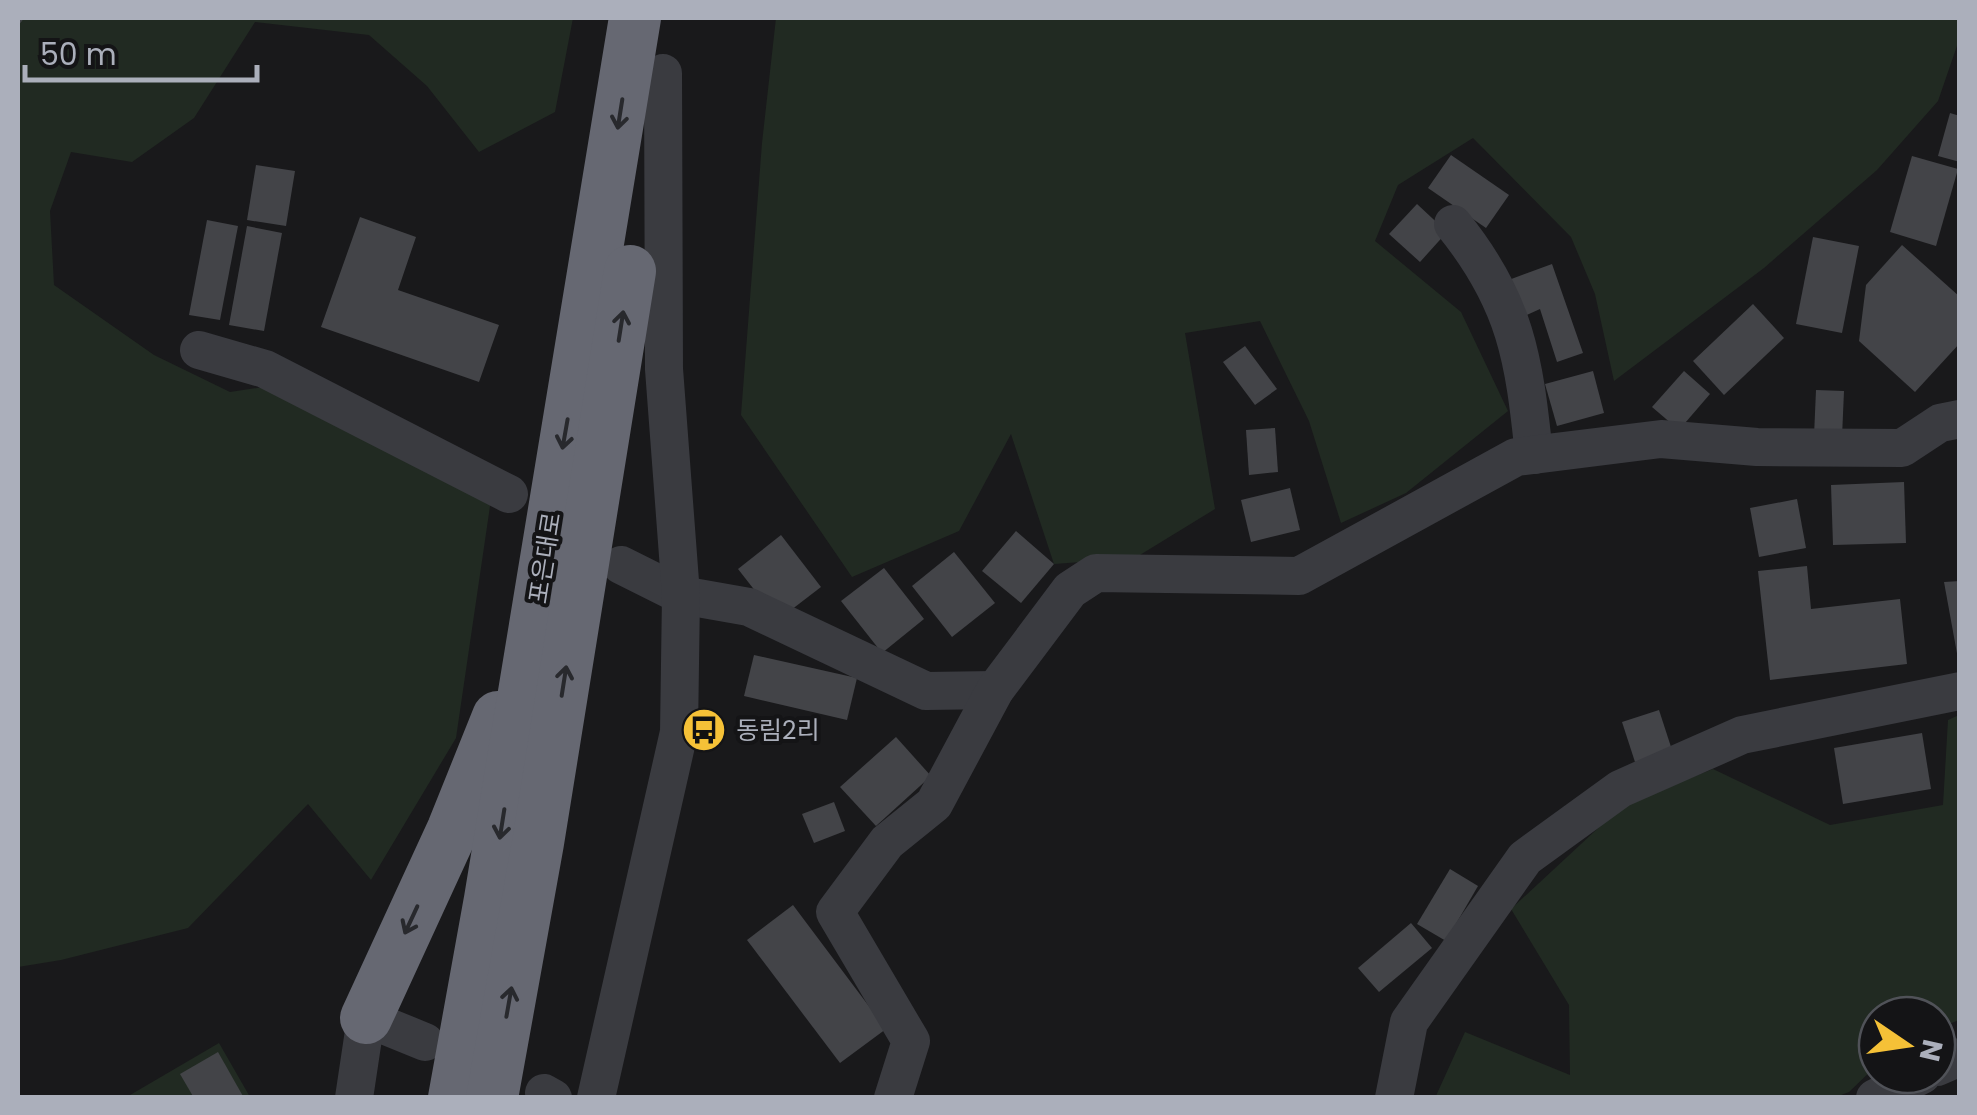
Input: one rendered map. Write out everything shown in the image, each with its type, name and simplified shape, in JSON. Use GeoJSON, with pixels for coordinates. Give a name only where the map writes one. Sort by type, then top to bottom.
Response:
{"type":"FeatureCollection","features":[{"type":"Feature","properties":{"kind":"highway","name":"포은대로"},"geometry":{"type":"LineString","coordinates":[[454,1098],[635,18]]}},
{"type":"Feature","properties":{"kind":"highway","name":"포은대로"},"geometry":{"type":"LineString","coordinates":[[492,1098],[538,843],[672,18]]}},
{"type":"Feature","properties":{"kind":"highway"},"geometry":{"type":"LineString","coordinates":[[366,1018],[453,829],[500,711],[543,567]]}},
{"type":"Feature","properties":{"kind":"street"},"geometry":{"type":"LineString","coordinates":[[596,1098],[679,732],[681,595],[664,369],[663,73]]}},
{"type":"Feature","properties":{"kind":"street"},"geometry":{"type":"LineString","coordinates":[[1454,224],[1483,262],[1513,323],[1528,392],[1534,455]]}},
{"type":"Feature","properties":{"kind":"street"},"geometry":{"type":"LineString","coordinates":[[198,350],[266,369],[509,494]]}},
{"type":"Feature","properties":{"kind":"street"},"geometry":{"type":"LineString","coordinates":[[893,1098],[911,1041],[835,912],[887,842],[934,804],[995,690],[1070,590],[1096,573],[1299,576],[1516,458],[1661,438],[1757,447],[1902,448],[1940,423],[1960,419]]}},
{"type":"Feature","properties":{"kind":"street"},"geometry":{"type":"LineString","coordinates":[[621,564],[681,595],[749,607],[926,690],[995,690]]}},
{"type":"Feature","properties":{"kind":"street"},"geometry":{"type":"LineString","coordinates":[[1394,1098],[1410,1022],[1525,858],[1620,789],[1742,735],[1960,690]]}},
{"type":"Feature","properties":{"kind":"street"},"geometry":{"type":"LineString","coordinates":[[354,1098],[366,1018],[424,1042]]}},
{"type":"Feature","properties":{"kind":"shaded area"},"geometry":{"type":"Polygon","coordinates":[[[18,18],[573,18],[555,112],[479,152],[427,86],[369,35],[255,22],[194,118],[132,162],[71,152],[50,211],[54,285],[154,355],[230,392],[310,380],[494,479],[456,738],[371,880],[308,804],[188,928],[18,967],[18,18]]]}},
{"type":"Feature","properties":{"kind":"shaded area"},"geometry":{"type":"Polygon","coordinates":[[[776,18],[1959,18],[1959,40],[1938,101],[1877,170],[1764,268],[1614,381],[1595,294],[1571,237],[1473,138],[1398,185],[1375,241],[1461,312],[1508,411],[1406,493],[1341,523],[1309,421],[1260,321],[1185,333],[1215,509],[1135,558],[1054,564],[1011,434],[959,531],[852,577],[741,415],[776,18]]]}},
{"type":"Feature","properties":{"kind":"shaded area"},"geometry":{"type":"Polygon","coordinates":[[[1959,715],[1959,1020],[1957,995],[1857,995],[1857,1084],[1836,1097],[1435,1098],[1465,1032],[1570,1075],[1569,1005],[1511,909],[1623,805],[1713,769],[1830,825],[1943,805],[1948,720],[1959,715]]]}},
{"type":"Feature","properties":{"kind":"shaded area"},"geometry":{"type":"Polygon","coordinates":[[[219,1043],[250,1097],[125,1098],[219,1043]]]}},
{"type":"Feature","properties":{"kind":"building"},"geometry":{"type":"Polygon","coordinates":[[[1950,113],[1960,116],[1960,162],[1938,156],[1950,113]]]}},
{"type":"Feature","properties":{"kind":"building"},"geometry":{"type":"Polygon","coordinates":[[[1451,155],[1509,195],[1486,228],[1428,188],[1451,155]]]}},
{"type":"Feature","properties":{"kind":"building"},"geometry":{"type":"Polygon","coordinates":[[[1912,156],[1958,169],[1936,246],[1890,232],[1912,156]]]}},
{"type":"Feature","properties":{"kind":"building"},"geometry":{"type":"Polygon","coordinates":[[[256,165],[295,171],[286,226],[247,220],[256,165]]]}},
{"type":"Feature","properties":{"kind":"building"},"geometry":{"type":"Polygon","coordinates":[[[1417,204],[1447,232],[1420,262],[1389,234],[1417,204]]]}},
{"type":"Feature","properties":{"kind":"building"},"geometry":{"type":"Polygon","coordinates":[[[360,217],[416,237],[398,290],[499,325],[479,382],[321,327],[360,217]]]}},
{"type":"Feature","properties":{"kind":"building"},"geometry":{"type":"Polygon","coordinates":[[[207,220],[238,226],[220,320],[189,315],[207,220]]]}},
{"type":"Feature","properties":{"kind":"building"},"geometry":{"type":"Polygon","coordinates":[[[247,226],[282,233],[264,331],[229,325],[247,226]]]}},
{"type":"Feature","properties":{"kind":"building"},"geometry":{"type":"Polygon","coordinates":[[[1813,237],[1859,246],[1842,333],[1796,324],[1813,237]]]}},
{"type":"Feature","properties":{"kind":"building"},"geometry":{"type":"Polygon","coordinates":[[[1902,245],[1960,297],[1960,343],[1915,392],[1859,341],[1866,285],[1902,245]]]}},
{"type":"Feature","properties":{"kind":"building"},"geometry":{"type":"Polygon","coordinates":[[[1552,264],[1583,353],[1557,362],[1540,309],[1520,318],[1506,281],[1552,264]]]}},
{"type":"Feature","properties":{"kind":"building"},"geometry":{"type":"Polygon","coordinates":[[[1753,304],[1784,338],[1724,395],[1693,361],[1753,304]]]}},
{"type":"Feature","properties":{"kind":"building"},"geometry":{"type":"Polygon","coordinates":[[[1245,346],[1277,389],[1255,405],[1223,362],[1245,346]]]}},
{"type":"Feature","properties":{"kind":"building"},"geometry":{"type":"Polygon","coordinates":[[[1593,371],[1604,413],[1557,426],[1545,384],[1593,371]]]}},
{"type":"Feature","properties":{"kind":"building"},"geometry":{"type":"Polygon","coordinates":[[[1684,371],[1710,394],[1679,430],[1652,407],[1684,371]]]}},
{"type":"Feature","properties":{"kind":"building"},"geometry":{"type":"Polygon","coordinates":[[[1816,390],[1844,391],[1842,437],[1814,436],[1816,390]]]}},
{"type":"Feature","properties":{"kind":"building"},"geometry":{"type":"Polygon","coordinates":[[[1275,428],[1278,472],[1249,475],[1246,430],[1275,428]]]}},
{"type":"Feature","properties":{"kind":"building"},"geometry":{"type":"Polygon","coordinates":[[[1904,482],[1906,543],[1833,545],[1831,485],[1904,482]]]}},
{"type":"Feature","properties":{"kind":"building"},"geometry":{"type":"Polygon","coordinates":[[[1290,488],[1300,530],[1251,542],[1241,500],[1290,488]]]}},
{"type":"Feature","properties":{"kind":"building"},"geometry":{"type":"Polygon","coordinates":[[[1797,499],[1806,548],[1759,557],[1750,508],[1797,499]]]}},
{"type":"Feature","properties":{"kind":"building"},"geometry":{"type":"Polygon","coordinates":[[[1016,531],[1054,564],[1021,603],[982,571],[1016,531]]]}},
{"type":"Feature","properties":{"kind":"building"},"geometry":{"type":"Polygon","coordinates":[[[781,535],[821,587],[778,620],[738,569],[781,535]]]}},
{"type":"Feature","properties":{"kind":"building"},"geometry":{"type":"Polygon","coordinates":[[[954,552],[995,603],[952,637],[912,586],[954,552]]]}},
{"type":"Feature","properties":{"kind":"building"},"geometry":{"type":"Polygon","coordinates":[[[1807,566],[1811,609],[1900,599],[1907,664],[1770,680],[1758,571],[1807,566]]]}},
{"type":"Feature","properties":{"kind":"building"},"geometry":{"type":"Polygon","coordinates":[[[884,568],[924,619],[882,653],[841,601],[884,568]]]}},
{"type":"Feature","properties":{"kind":"building"},"geometry":{"type":"Polygon","coordinates":[[[1960,581],[1960,659],[1958,659],[1944,582],[1960,581]]]}},
{"type":"Feature","properties":{"kind":"building"},"geometry":{"type":"Polygon","coordinates":[[[754,655],[857,678],[847,720],[744,696],[754,655]]]}},
{"type":"Feature","properties":{"kind":"building"},"geometry":{"type":"Polygon","coordinates":[[[1659,710],[1672,750],[1635,762],[1622,722],[1659,710]]]}},
{"type":"Feature","properties":{"kind":"building"},"geometry":{"type":"Polygon","coordinates":[[[1922,733],[1931,789],[1843,804],[1834,748],[1922,733]]]}},
{"type":"Feature","properties":{"kind":"building"},"geometry":{"type":"Polygon","coordinates":[[[896,737],[931,776],[876,826],[840,787],[896,737]]]}},
{"type":"Feature","properties":{"kind":"building"},"geometry":{"type":"Polygon","coordinates":[[[834,802],[845,831],[814,843],[802,814],[834,802]]]}},
{"type":"Feature","properties":{"kind":"building"},"geometry":{"type":"Polygon","coordinates":[[[1450,869],[1478,886],[1446,941],[1417,924],[1450,869]]]}},
{"type":"Feature","properties":{"kind":"building"},"geometry":{"type":"Polygon","coordinates":[[[793,905],[886,1029],[840,1063],[747,940],[793,905]]]}},
{"type":"Feature","properties":{"kind":"building"},"geometry":{"type":"Polygon","coordinates":[[[1411,923],[1432,948],[1379,992],[1358,968],[1411,923]]]}},
{"type":"Feature","properties":{"kind":"building"},"geometry":{"type":"Polygon","coordinates":[[[218,1052],[244,1098],[194,1098],[180,1074],[218,1052]]]}},
{"type":"Feature","properties":{"kind":"place","name":"동림2리"},"geometry":{"type":"Point","coordinates":[704,730]}}]}
